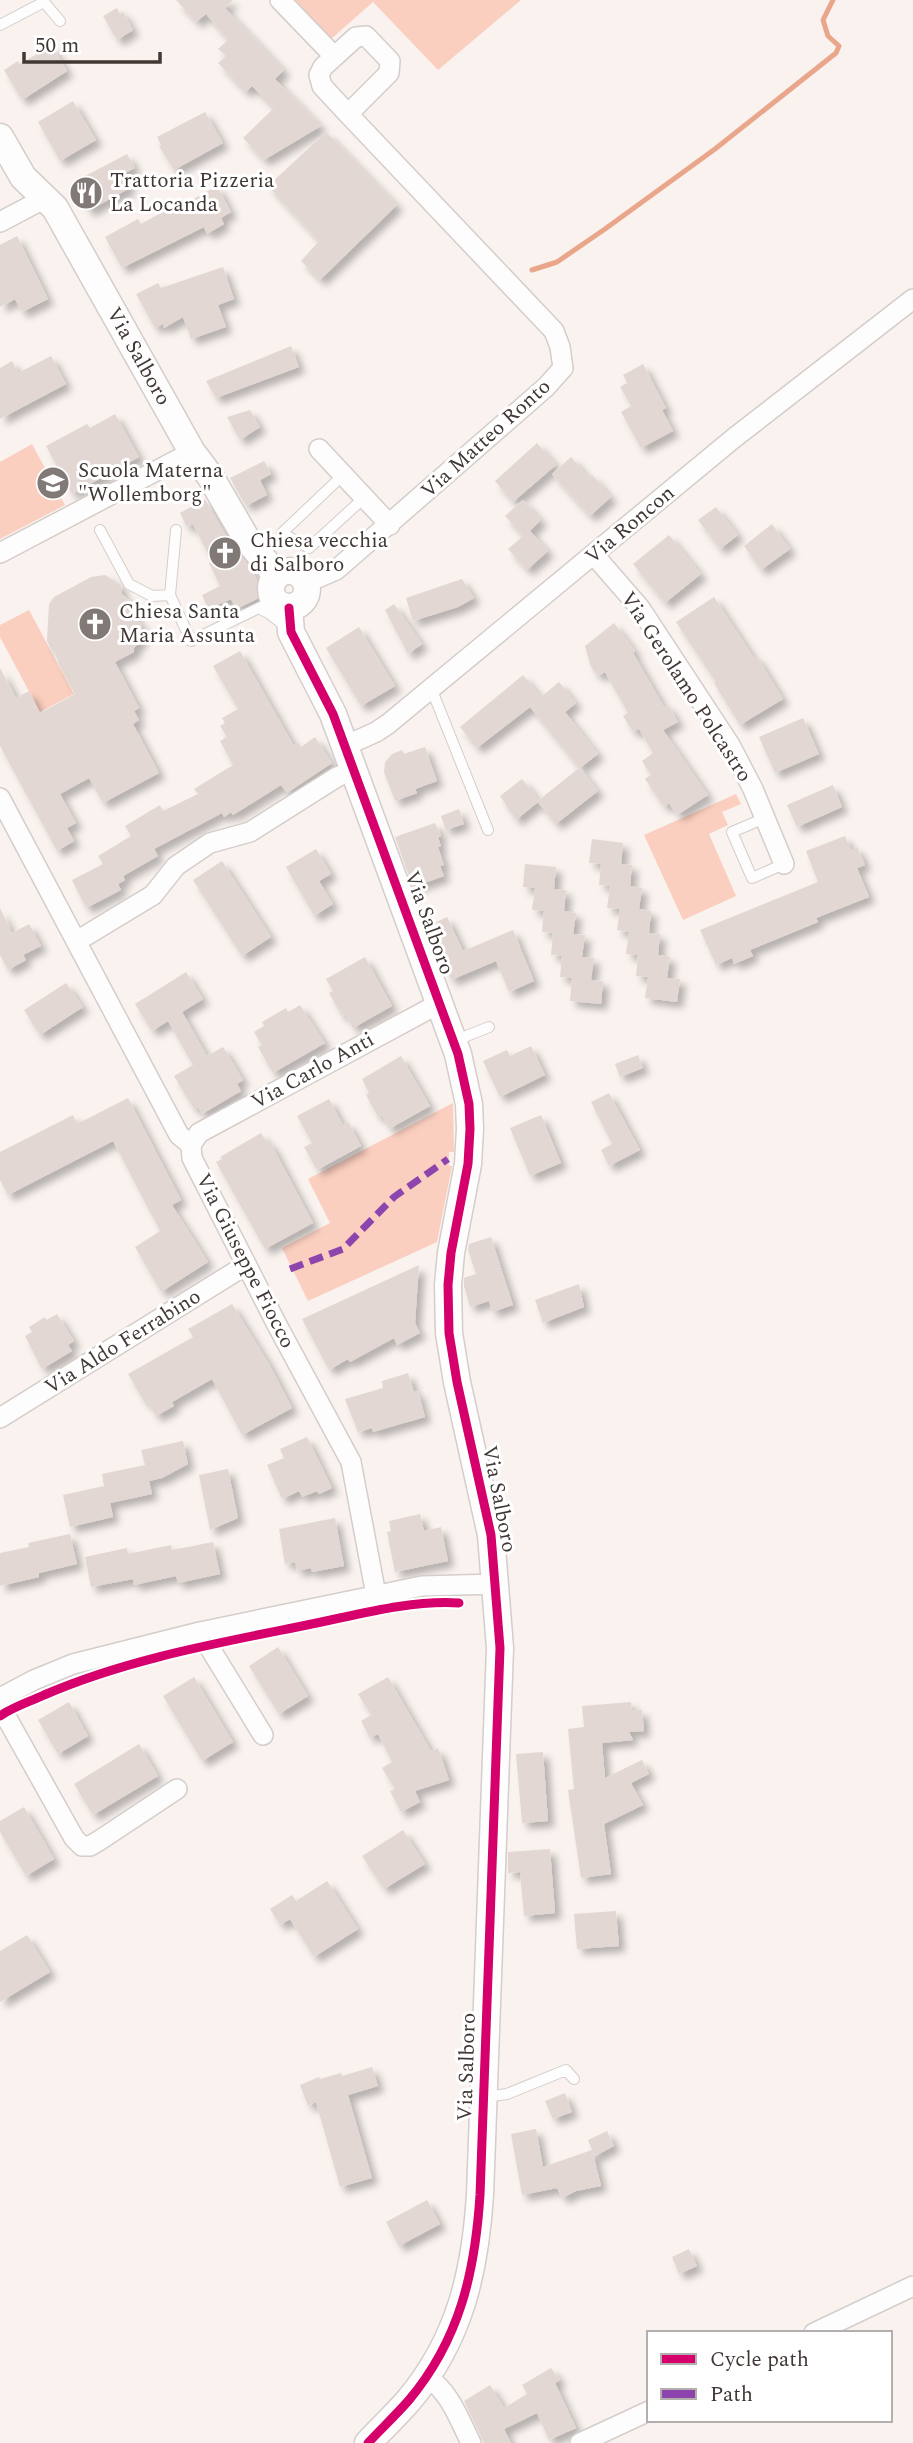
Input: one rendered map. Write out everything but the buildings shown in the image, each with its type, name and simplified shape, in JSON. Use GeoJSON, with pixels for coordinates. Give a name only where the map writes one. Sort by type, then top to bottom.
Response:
{"type":"FeatureCollection","features":[{"type":"Feature","properties":{"kind":"street"},"geometry":{"type":"LineString","coordinates":[[280,0],[334,56],[356,37],[366,36],[390,61],[389,73],[348,114]]}},
{"type":"Feature","properties":{"kind":"street","name":"Via Matteo Ronto"},"geometry":{"type":"LineString","coordinates":[[306,583],[336,570],[390,525],[546,387],[563,368],[560,346],[554,331],[322,86],[319,75],[334,56]]}},
{"type":"Feature","properties":{"kind":"street","name":"Via Salboro"},"geometry":{"type":"LineString","coordinates":[[0,137],[23,177],[60,217],[192,452],[210,476],[246,538],[333,714],[454,1041],[469,1104],[468,1164],[451,1253],[448,1285],[449,1333],[457,1382],[491,1535],[500,1648],[478,2222],[470,2278],[453,2329],[426,2377],[408,2402],[368,2443]]}},
{"type":"Feature","properties":{"kind":"street"},"geometry":{"type":"LineString","coordinates":[[0,222],[42,196]]}},
{"type":"Feature","properties":{"kind":"street","name":"Via Roncon"},"geometry":{"type":"LineString","coordinates":[[345,746],[376,732],[734,439],[913,299]]}},
{"type":"Feature","properties":{"kind":"street"},"geometry":{"type":"LineString","coordinates":[[319,449],[390,525]]}},
{"type":"Feature","properties":{"kind":"street"},"geometry":{"type":"LineString","coordinates":[[0,554],[192,452]]}},
{"type":"Feature","properties":{"kind":"street","name":"Via Gerolamo Polcastro"},"geometry":{"type":"LineString","coordinates":[[594,555],[640,608],[730,745],[753,789],[784,864]]}},
{"type":"Feature","properties":{"kind":"street"},"geometry":{"type":"LineString","coordinates":[[278,605],[287,571],[299,574],[306,583]]}},
{"type":"Feature","properties":{"kind":"street"},"geometry":{"type":"LineString","coordinates":[[77,942],[153,895],[176,866],[210,843],[250,832],[337,777],[354,770]]}},
{"type":"Feature","properties":{"kind":"street","name":"Via Giuseppe Fiocco"},"geometry":{"type":"LineString","coordinates":[[0,797],[178,1135],[191,1145],[192,1158],[246,1265],[351,1462],[376,1595]]}},
{"type":"Feature","properties":{"kind":"street","name":"Via Carlo Anti"},"geometry":{"type":"LineString","coordinates":[[191,1145],[199,1133],[440,1003]]}},
{"type":"Feature","properties":{"kind":"street","name":"Via Aldo Ferrabino"},"geometry":{"type":"LineString","coordinates":[[0,1418],[246,1265]]}},
{"type":"Feature","properties":{"kind":"street"},"geometry":{"type":"LineString","coordinates":[[0,1698],[73,1664],[200,1632],[422,1586],[496,1584]]}},
{"type":"Feature","properties":{"kind":"street"},"geometry":{"type":"LineString","coordinates":[[200,1632],[263,1735]]}},
{"type":"Feature","properties":{"kind":"street"},"geometry":{"type":"LineString","coordinates":[[0,1706],[74,1838],[82,1846],[90,1846],[177,1789]]}},
{"type":"Feature","properties":{"kind":"street"},"geometry":{"type":"LineString","coordinates":[[818,2331],[913,2286]]}},
{"type":"Feature","properties":{"kind":"street"},"geometry":{"type":"LineString","coordinates":[[426,2377],[440,2385],[471,2443]]}},
{"type":"Feature","properties":{"kind":"street"},"geometry":{"type":"LineString","coordinates":[[580,2443],[647,2412]]}},
{"type":"Feature","properties":{"kind":"lane"},"geometry":{"type":"LineString","coordinates":[[0,25],[44,2],[60,21]]}},
{"type":"Feature","properties":{"kind":"lane"},"geometry":{"type":"LineString","coordinates":[[343,475],[282,533],[309,548],[365,498]]}},
{"type":"Feature","properties":{"kind":"lane"},"geometry":{"type":"LineString","coordinates":[[100,530],[129,584],[152,596],[170,595]]}},
{"type":"Feature","properties":{"kind":"lane"},"geometry":{"type":"LineString","coordinates":[[176,530],[170,595],[191,641],[278,605]]}},
{"type":"Feature","properties":{"kind":"lane"},"geometry":{"type":"LineString","coordinates":[[431,688],[488,830]]}},
{"type":"Feature","properties":{"kind":"lane"},"geometry":{"type":"LineString","coordinates":[[765,818],[732,832],[752,878],[784,864]]}},
{"type":"Feature","properties":{"kind":"lane"},"geometry":{"type":"LineString","coordinates":[[454,1041],[489,1027]]}},
{"type":"Feature","properties":{"kind":"lane"},"geometry":{"type":"LineString","coordinates":[[483,2098],[506,2094],[566,2070],[574,2079]]}},
{"type":"Feature","properties":{"kind":"shaded area"},"geometry":{"type":"Polygon","coordinates":[[[294,0],[521,0],[438,70],[373,2],[331,39],[294,0]]]}},
{"type":"Feature","properties":{"kind":"shaded area"},"geometry":{"type":"Polygon","coordinates":[[[32,444],[65,505],[0,539],[0,462],[32,444]]]}},
{"type":"Feature","properties":{"kind":"shaded area"},"geometry":{"type":"Polygon","coordinates":[[[29,610],[74,694],[40,712],[0,637],[0,625],[29,610]]]}},
{"type":"Feature","properties":{"kind":"shaded area"},"geometry":{"type":"Polygon","coordinates":[[[736,794],[741,804],[722,812],[728,825],[709,834],[736,896],[683,920],[644,835],[736,794]]]}},
{"type":"Feature","properties":{"kind":"shaded area"},"geometry":{"type":"Polygon","coordinates":[[[453,1103],[454,1152],[449,1152],[449,1166],[452,1166],[437,1242],[308,1301],[282,1248],[330,1223],[308,1179],[453,1103]]]}},
{"type":"Feature","properties":{"kind":"waterway"},"geometry":{"type":"LineString","coordinates":[[532,270],[557,262],[605,229],[715,149],[836,53],[839,46],[828,36],[823,20],[833,0]]}},
{"type":"Feature","properties":{"kind":"marked path"},"geometry":{"type":"LineString","coordinates":[[290,1269],[343,1249],[394,1197],[448,1159]]}},
{"type":"Feature","properties":{"kind":"cycle path"},"geometry":{"type":"LineString","coordinates":[[289,608],[291,632],[333,714],[458,1054],[469,1104],[468,1164],[451,1253],[448,1285],[449,1333],[457,1382],[491,1535],[500,1648],[480,2195],[474,2251],[462,2304],[441,2353],[409,2400],[368,2443]]}},
{"type":"Feature","properties":{"kind":"cycle path"},"geometry":{"type":"LineString","coordinates":[[0,1716],[75,1682],[173,1653],[383,1609],[459,1603]]}},
{"type":"Feature","properties":{"kind":"place","name":"Trattoria Pizzeria La Locanda"},"geometry":{"type":"Point","coordinates":[86,193]}},
{"type":"Feature","properties":{"kind":"place","name":"Scuola Materna \"Wollemborg\""},"geometry":{"type":"Point","coordinates":[53,483]}},
{"type":"Feature","properties":{"kind":"place","name":"Chiesa vecchia di Salboro"},"geometry":{"type":"Point","coordinates":[225,553]}},
{"type":"Feature","properties":{"kind":"place","name":"Chiesa Santa Maria Assunta"},"geometry":{"type":"Point","coordinates":[95,624]}}]}
